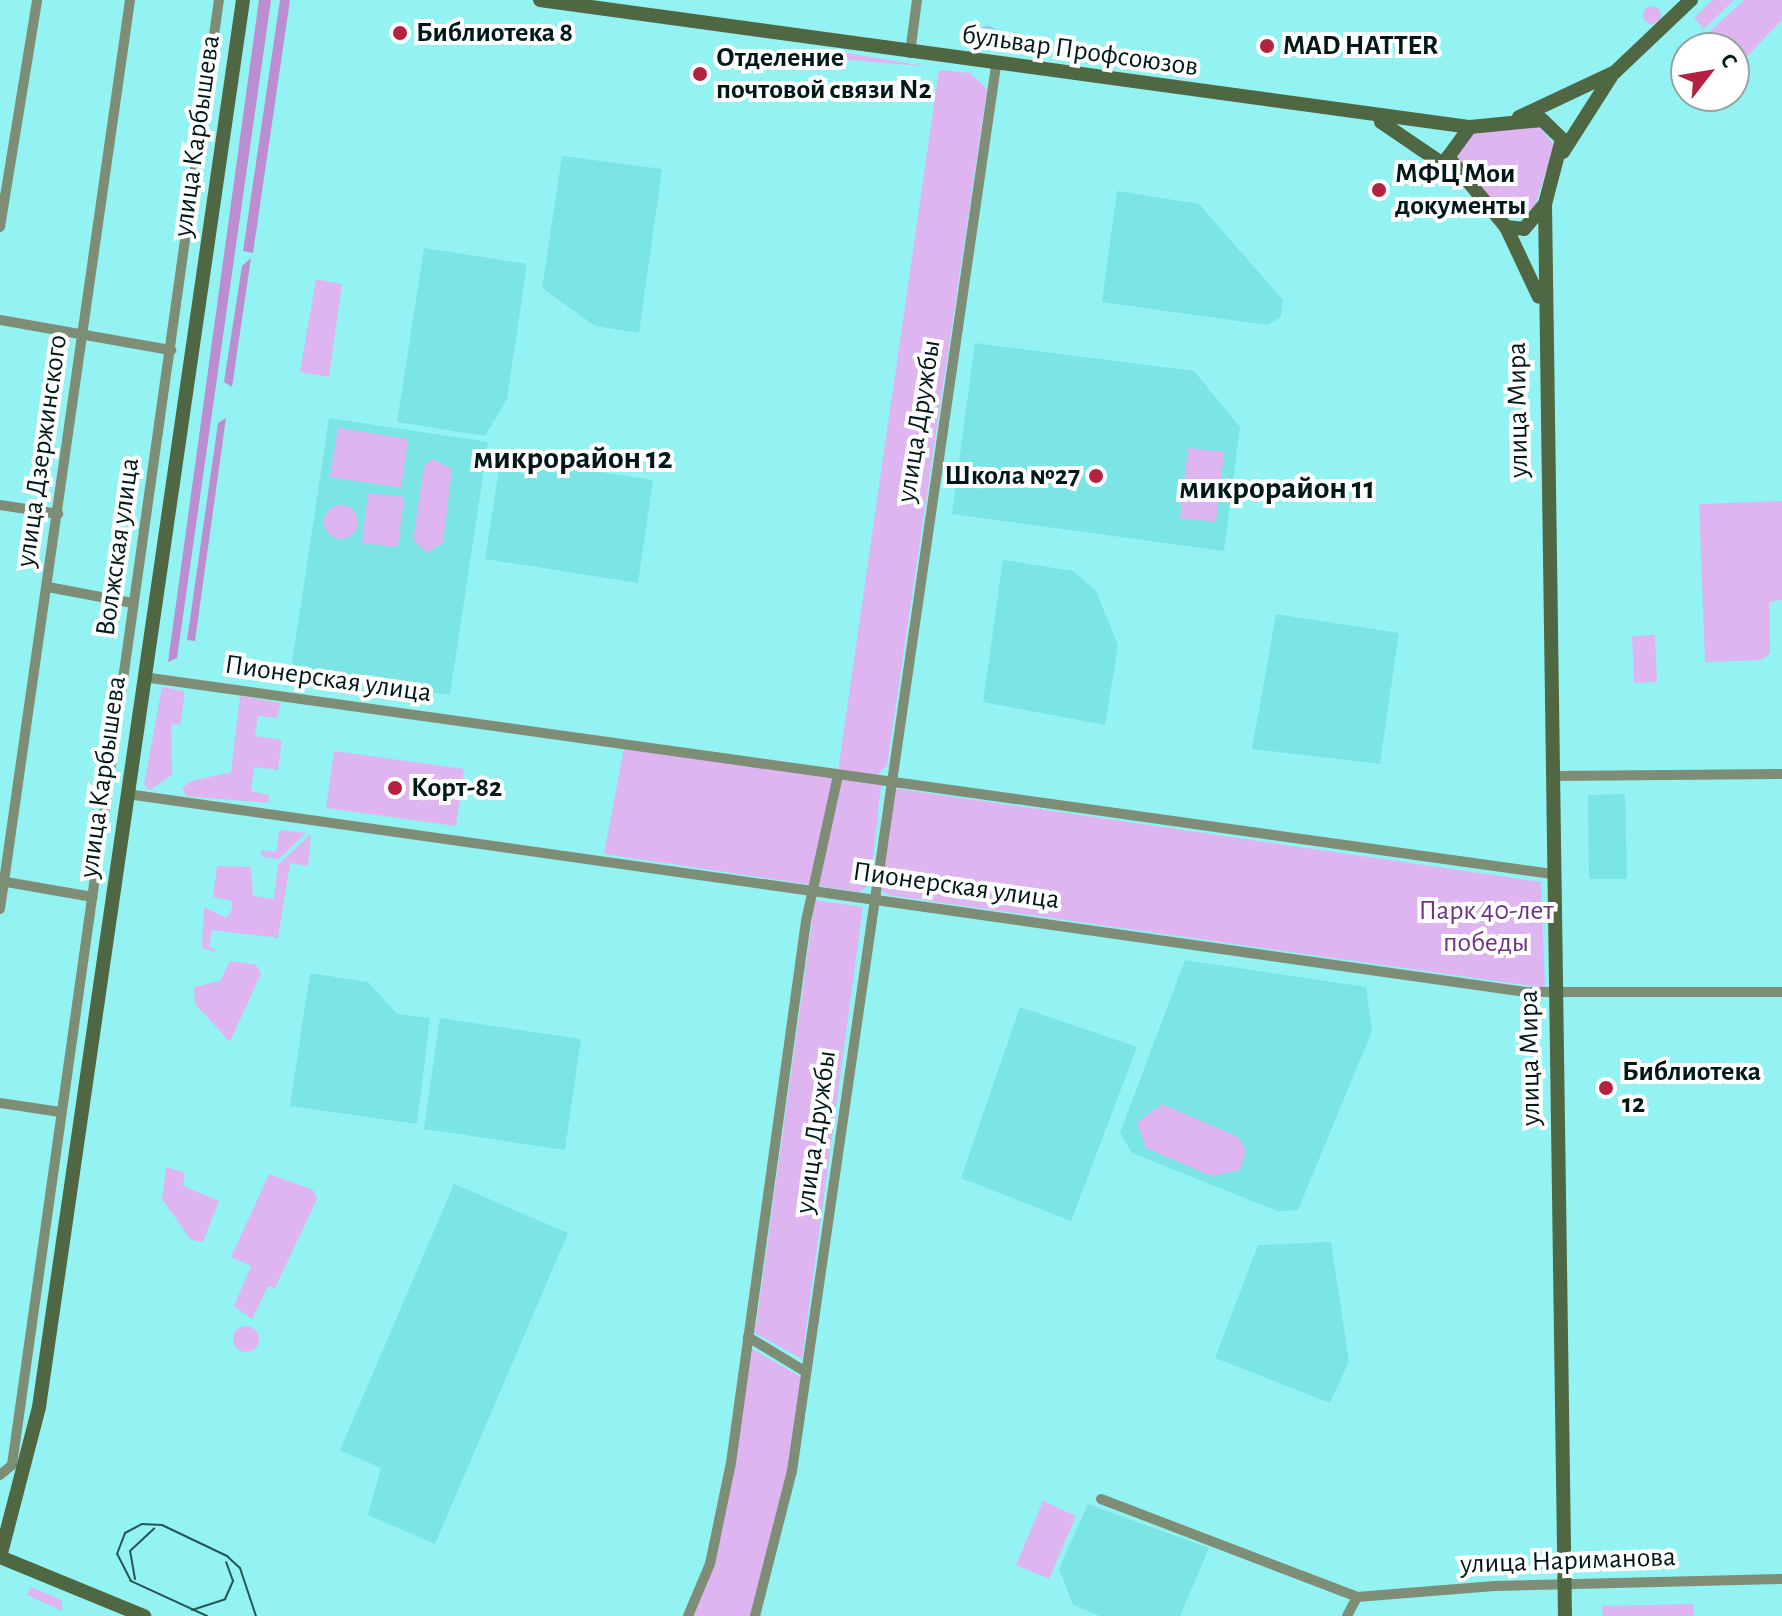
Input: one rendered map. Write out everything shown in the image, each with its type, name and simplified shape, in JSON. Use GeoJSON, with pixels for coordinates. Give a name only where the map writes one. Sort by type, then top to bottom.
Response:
{"type":"FeatureCollection","features":[{"type":"Feature","properties":{"kind":"street"},"geometry":{"type":"LineString","coordinates":[[2,227],[37,0]]}},
{"type":"Feature","properties":{"kind":"street","name":"улица Дзержинского"},"geometry":{"type":"LineString","coordinates":[[0,909],[130,0]]}},
{"type":"Feature","properties":{"kind":"street","name":"Волжская улица"},"geometry":{"type":"LineString","coordinates":[[0,1475],[12,1465],[219,0]]}},
{"type":"Feature","properties":{"kind":"street","name":"улица Карбышева"},"geometry":{"type":"LineString","coordinates":[[0,1557],[31,1456],[243,0]]}},
{"type":"Feature","properties":{"kind":"street","name":"бульвар Профсоюзов"},"geometry":{"type":"LineString","coordinates":[[540,0],[1375,119],[1470,127]]}},
{"type":"Feature","properties":{"kind":"street"},"geometry":{"type":"LineString","coordinates":[[910,53],[917,0]]}},
{"type":"Feature","properties":{"kind":"street"},"geometry":{"type":"LineString","coordinates":[[1615,72],[1519,117],[1470,127],[1449,146],[1453,171],[1506,227],[1524,229],[1545,204],[1559,159],[1615,72],[1691,0]]}},
{"type":"Feature","properties":{"kind":"street","name":"улица Дружбы"},"geometry":{"type":"LineString","coordinates":[[755,1616],[777,1553],[806,1372],[996,66]]}},
{"type":"Feature","properties":{"kind":"street"},"geometry":{"type":"LineString","coordinates":[[1519,117],[1555,127],[1559,159]]}},
{"type":"Feature","properties":{"kind":"street","name":"бульвар Профсоюзов"},"geometry":{"type":"LineString","coordinates":[[1375,119],[1453,171]]}},
{"type":"Feature","properties":{"kind":"street","name":"улица Мира"},"geometry":{"type":"LineString","coordinates":[[1545,204],[1543,307],[1565,1616]]}},
{"type":"Feature","properties":{"kind":"street","name":"улица Мира"},"geometry":{"type":"LineString","coordinates":[[1506,227],[1543,307]]}},
{"type":"Feature","properties":{"kind":"street"},"geometry":{"type":"LineString","coordinates":[[0,320],[171,350]]}},
{"type":"Feature","properties":{"kind":"street"},"geometry":{"type":"LineString","coordinates":[[0,505],[58,514]]}},
{"type":"Feature","properties":{"kind":"street"},"geometry":{"type":"LineString","coordinates":[[48,587],[133,603]]}},
{"type":"Feature","properties":{"kind":"street","name":"Пионерская улица"},"geometry":{"type":"LineString","coordinates":[[143,677],[1552,874]]}},
{"type":"Feature","properties":{"kind":"street"},"geometry":{"type":"LineString","coordinates":[[1552,776],[1782,774]]}},
{"type":"Feature","properties":{"kind":"street","name":"улица Дружбы"},"geometry":{"type":"LineString","coordinates":[[688,1616],[719,1526],[814,891],[838,775]]}},
{"type":"Feature","properties":{"kind":"street","name":"Пионерская улица"},"geometry":{"type":"LineString","coordinates":[[127,794],[1555,995],[1782,992]]}},
{"type":"Feature","properties":{"kind":"street"},"geometry":{"type":"LineString","coordinates":[[2,881],[93,897]]}},
{"type":"Feature","properties":{"kind":"street"},"geometry":{"type":"LineString","coordinates":[[0,1103],[60,1112]]}},
{"type":"Feature","properties":{"kind":"street"},"geometry":{"type":"LineString","coordinates":[[748,1337],[806,1372]]}},
{"type":"Feature","properties":{"kind":"street","name":"улица Нариманова"},"geometry":{"type":"LineString","coordinates":[[1101,1499],[1357,1597],[1566,1583],[1782,1579]]}},
{"type":"Feature","properties":{"kind":"street"},"geometry":{"type":"LineString","coordinates":[[0,1557],[144,1616]]}},
{"type":"Feature","properties":{"kind":"street"},"geometry":{"type":"LineString","coordinates":[[1347,1616],[1357,1597]]}},
{"type":"Feature","properties":{"kind":"shaded area"},"geometry":{"type":"Polygon","coordinates":[[[259,0],[271,0],[177,658],[168,662],[259,0]]]}},
{"type":"Feature","properties":{"kind":"shaded area"},"geometry":{"type":"Polygon","coordinates":[[[280,0],[290,0],[253,253],[243,251],[280,0]]]}},
{"type":"Feature","properties":{"kind":"shaded area"},"geometry":{"type":"Polygon","coordinates":[[[987,26],[995,29],[998,37],[995,45],[987,48],[979,45],[976,37],[979,29],[987,26]]]}},
{"type":"Feature","properties":{"kind":"shaded area"},"geometry":{"type":"Polygon","coordinates":[[[562,156],[662,169],[639,333],[595,326],[542,288],[562,156]]]}},
{"type":"Feature","properties":{"kind":"shaded area"},"geometry":{"type":"Polygon","coordinates":[[[1117,191],[1199,204],[1283,300],[1281,317],[1267,325],[1102,302],[1117,191]]]}},
{"type":"Feature","properties":{"kind":"shaded area"},"geometry":{"type":"Polygon","coordinates":[[[424,248],[527,264],[507,399],[485,436],[397,422],[424,248]]]}},
{"type":"Feature","properties":{"kind":"shaded area"},"geometry":{"type":"Polygon","coordinates":[[[251,258],[232,387],[224,382],[242,266],[251,258]]]}},
{"type":"Feature","properties":{"kind":"shaded area","name":"Школа №27"},"geometry":{"type":"Polygon","coordinates":[[[975,343],[1194,371],[1240,427],[1224,551],[952,514],[975,343]]]}},
{"type":"Feature","properties":{"kind":"shaded area"},"geometry":{"type":"Polygon","coordinates":[[[226,418],[195,641],[187,640],[218,423],[226,418]]]}},
{"type":"Feature","properties":{"kind":"shaded area"},"geometry":{"type":"Polygon","coordinates":[[[329,418],[488,442],[450,695],[291,670],[329,418]]]}},
{"type":"Feature","properties":{"kind":"shaded area"},"geometry":{"type":"Polygon","coordinates":[[[501,457],[653,480],[638,583],[485,559],[501,457]]]}},
{"type":"Feature","properties":{"kind":"shaded area"},"geometry":{"type":"Polygon","coordinates":[[[1003,560],[1073,571],[1096,591],[1118,645],[1105,725],[983,702],[1003,560]]]}},
{"type":"Feature","properties":{"kind":"shaded area"},"geometry":{"type":"Polygon","coordinates":[[[1276,614],[1399,633],[1380,764],[1252,749],[1276,614]]]}},
{"type":"Feature","properties":{"kind":"shaded area"},"geometry":{"type":"Polygon","coordinates":[[[1625,794],[1627,879],[1589,879],[1588,795],[1625,794]]]}},
{"type":"Feature","properties":{"kind":"shaded area"},"geometry":{"type":"Polygon","coordinates":[[[1185,960],[1366,987],[1372,1031],[1298,1210],[1277,1211],[1132,1153],[1120,1133],[1185,960]]]}},
{"type":"Feature","properties":{"kind":"shaded area"},"geometry":{"type":"Polygon","coordinates":[[[310,973],[368,982],[397,1014],[430,1018],[417,1124],[290,1106],[310,973]]]}},
{"type":"Feature","properties":{"kind":"shaded area"},"geometry":{"type":"Polygon","coordinates":[[[1020,1007],[1137,1047],[1071,1221],[961,1178],[1020,1007]]]}},
{"type":"Feature","properties":{"kind":"shaded area"},"geometry":{"type":"Polygon","coordinates":[[[440,1018],[581,1039],[565,1150],[424,1129],[440,1018]]]}},
{"type":"Feature","properties":{"kind":"shaded area"},"geometry":{"type":"Polygon","coordinates":[[[454,1184],[568,1233],[435,1544],[368,1515],[381,1468],[340,1450],[454,1184]]]}},
{"type":"Feature","properties":{"kind":"shaded area"},"geometry":{"type":"Polygon","coordinates":[[[1331,1242],[1349,1361],[1330,1403],[1215,1358],[1258,1245],[1331,1242]]]}},
{"type":"Feature","properties":{"kind":"shaded area"},"geometry":{"type":"Polygon","coordinates":[[[1088,1504],[1209,1548],[1180,1616],[1100,1616],[1073,1605],[1059,1569],[1088,1504]]]}},
{"type":"Feature","properties":{"kind":"green space"},"geometry":{"type":"Polygon","coordinates":[[[1712,0],[1734,0],[1704,29],[1694,18],[1712,0]]]}},
{"type":"Feature","properties":{"kind":"green space"},"geometry":{"type":"Polygon","coordinates":[[[1744,0],[1782,0],[1782,20],[1750,53],[1750,32],[1709,32],[1744,0]]]}},
{"type":"Feature","properties":{"kind":"green space"},"geometry":{"type":"Polygon","coordinates":[[[1652,6],[1661,15],[1652,24],[1643,15],[1652,6]]]}},
{"type":"Feature","properties":{"kind":"green space"},"geometry":{"type":"Polygon","coordinates":[[[836,51],[930,67],[841,59],[836,51]]]}},
{"type":"Feature","properties":{"kind":"green space"},"geometry":{"type":"Polygon","coordinates":[[[939,70],[970,73],[987,89],[887,765],[877,775],[838,771],[939,70]]]}},
{"type":"Feature","properties":{"kind":"green space"},"geometry":{"type":"Polygon","coordinates":[[[1537,124],[1554,145],[1534,209],[1508,218],[1456,162],[1455,147],[1468,135],[1537,124]]]}},
{"type":"Feature","properties":{"kind":"green space"},"geometry":{"type":"Polygon","coordinates":[[[316,279],[342,284],[329,377],[300,372],[316,279]]]}},
{"type":"Feature","properties":{"kind":"green space"},"geometry":{"type":"Polygon","coordinates":[[[338,428],[408,439],[401,488],[330,477],[338,428]]]}},
{"type":"Feature","properties":{"kind":"green space"},"geometry":{"type":"Polygon","coordinates":[[[1188,448],[1224,452],[1216,522],[1180,518],[1188,448]]]}},
{"type":"Feature","properties":{"kind":"green space"},"geometry":{"type":"Polygon","coordinates":[[[432,459],[452,469],[443,543],[427,553],[413,540],[424,466],[432,459]]]}},
{"type":"Feature","properties":{"kind":"green space"},"geometry":{"type":"Polygon","coordinates":[[[368,493],[404,497],[398,547],[362,543],[368,493]]]}},
{"type":"Feature","properties":{"kind":"green space"},"geometry":{"type":"Polygon","coordinates":[[[1782,501],[1782,600],[1769,602],[1770,653],[1761,660],[1705,662],[1699,504],[1782,501]]]}},
{"type":"Feature","properties":{"kind":"green space"},"geometry":{"type":"Polygon","coordinates":[[[341,505],[353,510],[358,522],[353,534],[341,539],[329,534],[324,522],[329,510],[341,505]]]}},
{"type":"Feature","properties":{"kind":"green space"},"geometry":{"type":"Polygon","coordinates":[[[1655,635],[1657,682],[1634,683],[1632,636],[1655,635]]]}},
{"type":"Feature","properties":{"kind":"green space"},"geometry":{"type":"Polygon","coordinates":[[[162,687],[184,691],[184,699],[180,725],[171,723],[172,775],[150,790],[144,785],[162,687]]]}},
{"type":"Feature","properties":{"kind":"green space"},"geometry":{"type":"Polygon","coordinates":[[[240,696],[281,703],[277,718],[258,716],[255,736],[282,740],[278,770],[254,767],[251,791],[269,795],[268,803],[186,796],[182,788],[191,781],[231,772],[240,696]]]}},
{"type":"Feature","properties":{"kind":"green space"},"geometry":{"type":"Polygon","coordinates":[[[624,748],[881,785],[870,885],[859,892],[604,854],[624,748]]]}},
{"type":"Feature","properties":{"kind":"green space","name":"Корт-82"},"geometry":{"type":"Polygon","coordinates":[[[334,751],[464,769],[456,826],[326,808],[334,751]]]}},
{"type":"Feature","properties":{"kind":"green space","name":"Парк 40-лет победы"},"geometry":{"type":"Polygon","coordinates":[[[893,788],[1541,882],[1545,988],[888,895],[880,889],[893,788]]]}},
{"type":"Feature","properties":{"kind":"green space"},"geometry":{"type":"Polygon","coordinates":[[[279,830],[306,833],[279,859],[261,856],[261,850],[276,852],[279,830]]]}},
{"type":"Feature","properties":{"kind":"green space"},"geometry":{"type":"Polygon","coordinates":[[[311,834],[308,866],[290,863],[278,938],[212,930],[209,946],[218,952],[202,948],[204,907],[226,918],[232,909],[232,901],[213,897],[217,866],[251,867],[253,896],[274,899],[278,865],[311,834]]]}},
{"type":"Feature","properties":{"kind":"green space"},"geometry":{"type":"Polygon","coordinates":[[[815,900],[863,907],[802,1359],[755,1333],[815,900]]]}},
{"type":"Feature","properties":{"kind":"green space"},"geometry":{"type":"Polygon","coordinates":[[[230,961],[256,965],[261,973],[230,1042],[195,1004],[194,987],[220,981],[230,961]]]}},
{"type":"Feature","properties":{"kind":"green space"},"geometry":{"type":"Polygon","coordinates":[[[1162,1104],[1238,1137],[1246,1150],[1240,1170],[1211,1176],[1146,1148],[1137,1122],[1162,1104]]]}},
{"type":"Feature","properties":{"kind":"green space"},"geometry":{"type":"Polygon","coordinates":[[[166,1167],[185,1173],[183,1186],[219,1201],[203,1242],[191,1240],[162,1199],[166,1167]]]}},
{"type":"Feature","properties":{"kind":"green space"},"geometry":{"type":"Polygon","coordinates":[[[269,1174],[313,1190],[317,1199],[275,1288],[268,1286],[252,1319],[234,1306],[251,1266],[231,1257],[269,1174]]]}},
{"type":"Feature","properties":{"kind":"green space"},"geometry":{"type":"Polygon","coordinates":[[[246,1326],[255,1330],[259,1339],[255,1348],[246,1352],[237,1348],[233,1339],[237,1330],[246,1326]]]}},
{"type":"Feature","properties":{"kind":"green space"},"geometry":{"type":"Polygon","coordinates":[[[752,1349],[801,1377],[783,1500],[751,1616],[693,1616],[722,1532],[752,1349]]]}},
{"type":"Feature","properties":{"kind":"green space"},"geometry":{"type":"Polygon","coordinates":[[[1043,1501],[1076,1516],[1049,1579],[1016,1565],[1043,1501]]]}},
{"type":"Feature","properties":{"kind":"green space"},"geometry":{"type":"Polygon","coordinates":[[[31,1587],[62,1600],[62,1611],[27,1595],[31,1587]]]}},
{"type":"Feature","properties":{"kind":"green space"},"geometry":{"type":"Polygon","coordinates":[[[1693,1604],[1694,1616],[1603,1616],[1602,1606],[1693,1604]]]}},
{"type":"Feature","properties":{"kind":"tram line"},"geometry":{"type":"LineString","coordinates":[[207,1616],[131,1581],[117,1554],[125,1533],[142,1524],[162,1525],[227,1556],[240,1568],[256,1616]]}},
{"type":"Feature","properties":{"kind":"tram line"},"geometry":{"type":"LineString","coordinates":[[135,1579],[130,1551],[154,1529]]}},
{"type":"Feature","properties":{"kind":"tram line"},"geometry":{"type":"LineString","coordinates":[[192,1610],[225,1599],[233,1581],[226,1562]]}},
{"type":"Feature","properties":{"kind":"place","name":"Библиотека 8"},"geometry":{"type":"Point","coordinates":[400,33]}},
{"type":"Feature","properties":{"kind":"place","name":"MAD HATTER"},"geometry":{"type":"Point","coordinates":[1267,46]}},
{"type":"Feature","properties":{"kind":"place","name":"Отделение почтовой связи N2"},"geometry":{"type":"Point","coordinates":[700,74]}},
{"type":"Feature","properties":{"kind":"place","name":"МФЦ Мои документы"},"geometry":{"type":"Point","coordinates":[1379,190]}},
{"type":"Feature","properties":{"kind":"place","name":"Школа №27"},"geometry":{"type":"Point","coordinates":[1096,476]}},
{"type":"Feature","properties":{"kind":"place","name":"Корт-82"},"geometry":{"type":"Point","coordinates":[395,788]}},
{"type":"Feature","properties":{"kind":"place","name":"Библиотека 12"},"geometry":{"type":"Point","coordinates":[1606,1088]}},
{"type":"Feature","properties":{"kind":"district","name":"микрорайон 12"},"geometry":{"type":"Point","coordinates":[573,458]}},
{"type":"Feature","properties":{"kind":"district","name":"микрорайон 11"},"geometry":{"type":"Point","coordinates":[1277,488]}}]}
